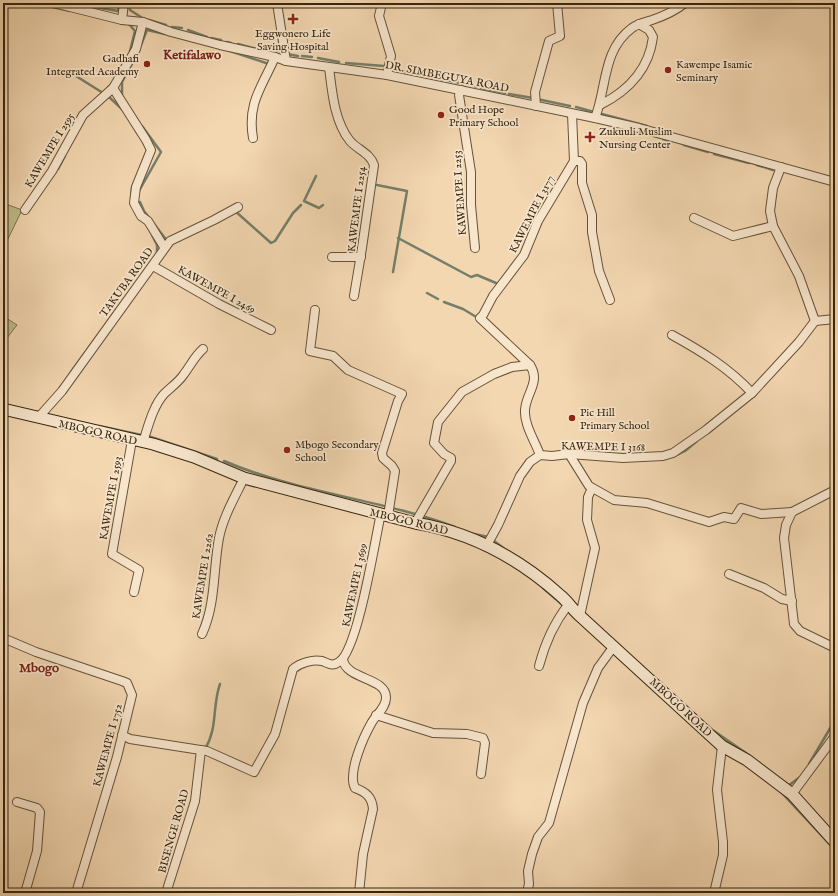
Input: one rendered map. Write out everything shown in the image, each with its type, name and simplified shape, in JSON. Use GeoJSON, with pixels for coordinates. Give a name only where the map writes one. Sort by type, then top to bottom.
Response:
{"type":"FeatureCollection","features":[{"type":"Feature","properties":{"kind":"street","name":"DR. SIMBEGUYA ROAD"},"geometry":{"type":"LineString","coordinates":[[54,3],[122,20],[144,22],[171,32],[220,46],[275,57],[286,61],[387,75],[639,128],[835,182]]}},
{"type":"Feature","properties":{"kind":"street"},"geometry":{"type":"LineString","coordinates":[[122,20],[124,3]]}},
{"type":"Feature","properties":{"kind":"street"},"geometry":{"type":"LineString","coordinates":[[277,3],[286,61]]}},
{"type":"Feature","properties":{"kind":"street"},"geometry":{"type":"LineString","coordinates":[[382,3],[379,16],[391,56],[387,75]]}},
{"type":"Feature","properties":{"kind":"street"},"geometry":{"type":"LineString","coordinates":[[536,106],[535,92],[549,42],[560,36],[557,3]]}},
{"type":"Feature","properties":{"kind":"street"},"geometry":{"type":"LineString","coordinates":[[595,118],[600,105],[608,62],[626,34],[639,24],[669,14],[685,3]]}},
{"type":"Feature","properties":{"kind":"street"},"geometry":{"type":"LineString","coordinates":[[113,88],[136,49],[144,22]]}},
{"type":"Feature","properties":{"kind":"street"},"geometry":{"type":"LineString","coordinates":[[600,105],[610,100],[639,75],[647,63],[653,37],[649,30],[639,24]]}},
{"type":"Feature","properties":{"kind":"street"},"geometry":{"type":"LineString","coordinates":[[254,138],[252,129],[254,100],[275,57]]}},
{"type":"Feature","properties":{"kind":"street","name":"KAWEMPE I 2254"},"geometry":{"type":"LineString","coordinates":[[330,67],[333,97],[340,123],[350,140],[370,157],[374,165],[354,296]]}},
{"type":"Feature","properties":{"kind":"street","name":"KAWEMPE I 2595"},"geometry":{"type":"LineString","coordinates":[[25,210],[52,171],[83,115],[113,88]]}},
{"type":"Feature","properties":{"kind":"street","name":"TAKUBA ROAD"},"geometry":{"type":"LineString","coordinates":[[38,418],[62,391],[153,266],[164,247],[148,221],[141,216],[134,203],[136,186],[151,150],[144,136],[113,88]]}},
{"type":"Feature","properties":{"kind":"street","name":"KAWEMPE I 2253"},"geometry":{"type":"LineString","coordinates":[[461,90],[459,95],[471,172],[471,205],[474,248]]}},
{"type":"Feature","properties":{"kind":"street"},"geometry":{"type":"LineString","coordinates":[[572,114],[574,161],[582,164],[582,183],[592,215],[592,232],[599,271],[610,300]]}},
{"type":"Feature","properties":{"kind":"street","name":"KAWEMPE I 3177"},"geometry":{"type":"LineString","coordinates":[[530,365],[480,318],[493,296],[524,255],[538,221],[574,161]]}},
{"type":"Feature","properties":{"kind":"street"},"geometry":{"type":"LineString","coordinates":[[781,167],[774,188],[770,211],[773,226],[799,276],[814,321],[835,319]]}},
{"type":"Feature","properties":{"kind":"street"},"geometry":{"type":"LineString","coordinates":[[164,247],[170,241],[214,220],[238,206]]}},
{"type":"Feature","properties":{"kind":"street"},"geometry":{"type":"LineString","coordinates":[[694,218],[734,236],[773,226]]}},
{"type":"Feature","properties":{"kind":"street"},"geometry":{"type":"LineString","coordinates":[[332,257],[361,257]]}},
{"type":"Feature","properties":{"kind":"street","name":"KAWEMPE I 2469"},"geometry":{"type":"LineString","coordinates":[[153,266],[219,304],[271,330]]}},
{"type":"Feature","properties":{"kind":"street","name":"KAWEMPE I 3699"},"geometry":{"type":"LineString","coordinates":[[315,310],[310,351],[333,356],[348,370],[402,394],[398,401],[382,453],[383,458],[395,471],[359,623],[343,659]]}},
{"type":"Feature","properties":{"kind":"street","name":"KAWEMPE I 3168"},"geometry":{"type":"LineString","coordinates":[[540,455],[552,456],[569,454],[623,458],[663,456],[673,453],[706,430],[752,393],[799,342],[814,321]]}},
{"type":"Feature","properties":{"kind":"street"},"geometry":{"type":"LineString","coordinates":[[672,335],[705,353],[732,373],[752,393]]}},
{"type":"Feature","properties":{"kind":"street"},"geometry":{"type":"LineString","coordinates":[[143,442],[158,403],[164,393],[173,387],[184,375],[193,358],[203,349]]}},
{"type":"Feature","properties":{"kind":"street"},"geometry":{"type":"LineString","coordinates":[[415,523],[451,461],[451,458],[444,454],[434,443],[438,422],[459,395],[468,388],[494,374],[512,367],[530,365],[535,375],[535,383],[526,404],[525,414],[540,455],[530,462],[520,476],[498,525],[487,545]]}},
{"type":"Feature","properties":{"kind":"street","name":"MBOGO ROAD"},"geometry":{"type":"LineString","coordinates":[[3,409],[143,442],[194,457],[244,478],[415,523],[439,527],[487,545],[535,575],[563,598],[567,607],[580,616],[614,646],[722,746],[747,760],[792,794],[835,842]]}},
{"type":"Feature","properties":{"kind":"street","name":"KAWEMPE I 2593"},"geometry":{"type":"LineString","coordinates":[[132,440],[112,554],[139,570],[134,592]]}},
{"type":"Feature","properties":{"kind":"street"},"geometry":{"type":"LineString","coordinates":[[569,454],[587,484],[614,500],[647,504],[709,522],[724,517],[734,519],[741,508],[761,514],[792,512],[835,490]]}},
{"type":"Feature","properties":{"kind":"street","name":"KAWEMPE I 2262"},"geometry":{"type":"LineString","coordinates":[[202,634],[208,621],[212,604],[222,528],[244,478]]}},
{"type":"Feature","properties":{"kind":"street"},"geometry":{"type":"LineString","coordinates":[[580,616],[595,548],[587,520],[588,497],[592,488]]}},
{"type":"Feature","properties":{"kind":"street"},"geometry":{"type":"LineString","coordinates":[[792,512],[786,525],[784,538],[794,624],[797,629],[835,648]]}},
{"type":"Feature","properties":{"kind":"street"},"geometry":{"type":"LineString","coordinates":[[729,574],[764,588],[782,599],[792,601]]}},
{"type":"Feature","properties":{"kind":"street"},"geometry":{"type":"LineString","coordinates":[[539,666],[544,648],[552,630],[567,607]]}},
{"type":"Feature","properties":{"kind":"street","name":"KAWEMPE I 1752"},"geometry":{"type":"LineString","coordinates":[[3,638],[36,652],[127,683],[132,695],[122,735],[76,893]]}},
{"type":"Feature","properties":{"kind":"street"},"geometry":{"type":"LineString","coordinates":[[530,893],[527,892],[529,884],[527,877],[532,854],[538,837],[549,823],[565,772],[586,694],[601,664],[614,646]]}},
{"type":"Feature","properties":{"kind":"street"},"geometry":{"type":"LineString","coordinates":[[122,735],[130,740],[201,750],[254,772],[275,734],[293,669],[302,663],[321,661],[329,665],[338,663],[343,659],[343,663],[349,670],[377,684],[386,694],[385,705],[376,715],[352,772],[352,783],[355,788],[366,792],[372,803],[373,809],[363,854],[359,893]]}},
{"type":"Feature","properties":{"kind":"street"},"geometry":{"type":"LineString","coordinates":[[376,715],[433,733],[467,734],[483,738],[485,743],[481,774]]}},
{"type":"Feature","properties":{"kind":"street"},"geometry":{"type":"LineString","coordinates":[[792,794],[835,736]]}},
{"type":"Feature","properties":{"kind":"street"},"geometry":{"type":"LineString","coordinates":[[714,893],[723,855],[717,790],[722,746]]}},
{"type":"Feature","properties":{"kind":"street","name":"BISENGE ROAD"},"geometry":{"type":"LineString","coordinates":[[166,893],[195,801],[201,750]]}},
{"type":"Feature","properties":{"kind":"street"},"geometry":{"type":"LineString","coordinates":[[17,802],[37,808],[40,812],[37,851],[25,893]]}},
{"type":"Feature","properties":{"kind":"shaded area"},"geometry":{"type":"Polygon","coordinates":[[[3,203],[22,210],[3,249],[3,203]]]}},
{"type":"Feature","properties":{"kind":"shaded area"},"geometry":{"type":"Polygon","coordinates":[[[3,316],[17,325],[3,343],[3,316]]]}},
{"type":"Feature","properties":{"kind":"waterway"},"geometry":{"type":"LineString","coordinates":[[35,3],[70,11]]}},
{"type":"Feature","properties":{"kind":"waterway"},"geometry":{"type":"LineString","coordinates":[[76,4],[118,11],[120,3]]}},
{"type":"Feature","properties":{"kind":"waterway"},"geometry":{"type":"LineString","coordinates":[[129,3],[130,10],[144,19]]}},
{"type":"Feature","properties":{"kind":"waterway"},"geometry":{"type":"LineString","coordinates":[[149,20],[166,25]]}},
{"type":"Feature","properties":{"kind":"waterway"},"geometry":{"type":"LineString","coordinates":[[128,23],[135,31],[130,51]]}},
{"type":"Feature","properties":{"kind":"waterway"},"geometry":{"type":"LineString","coordinates":[[172,27],[182,28]]}},
{"type":"Feature","properties":{"kind":"waterway"},"geometry":{"type":"LineString","coordinates":[[141,45],[147,30],[165,34]]}},
{"type":"Feature","properties":{"kind":"waterway"},"geometry":{"type":"LineString","coordinates":[[188,30],[207,37]]}},
{"type":"Feature","properties":{"kind":"waterway"},"geometry":{"type":"LineString","coordinates":[[211,38],[221,40]]}},
{"type":"Feature","properties":{"kind":"waterway"},"geometry":{"type":"LineString","coordinates":[[227,42],[231,43]]}},
{"type":"Feature","properties":{"kind":"waterway"},"geometry":{"type":"LineString","coordinates":[[238,44],[268,52],[278,51]]}},
{"type":"Feature","properties":{"kind":"waterway"},"geometry":{"type":"LineString","coordinates":[[230,51],[269,64]]}},
{"type":"Feature","properties":{"kind":"waterway"},"geometry":{"type":"LineString","coordinates":[[287,54],[298,56]]}},
{"type":"Feature","properties":{"kind":"waterway"},"geometry":{"type":"LineString","coordinates":[[302,56],[312,57]]}},
{"type":"Feature","properties":{"kind":"waterway"},"geometry":{"type":"LineString","coordinates":[[122,97],[122,82],[135,58]]}},
{"type":"Feature","properties":{"kind":"waterway"},"geometry":{"type":"LineString","coordinates":[[318,58],[339,62]]}},
{"type":"Feature","properties":{"kind":"waterway"},"geometry":{"type":"LineString","coordinates":[[346,63],[384,66]]}},
{"type":"Feature","properties":{"kind":"waterway"},"geometry":{"type":"LineString","coordinates":[[391,66],[407,72],[470,85]]}},
{"type":"Feature","properties":{"kind":"waterway"},"geometry":{"type":"LineString","coordinates":[[68,71],[103,93],[113,82]]}},
{"type":"Feature","properties":{"kind":"waterway"},"geometry":{"type":"LineString","coordinates":[[481,88],[505,93]]}},
{"type":"Feature","properties":{"kind":"waterway"},"geometry":{"type":"LineString","coordinates":[[509,94],[533,98]]}},
{"type":"Feature","properties":{"kind":"waterway"},"geometry":{"type":"LineString","coordinates":[[107,98],[109,97],[123,110]]}},
{"type":"Feature","properties":{"kind":"waterway"},"geometry":{"type":"LineString","coordinates":[[537,99],[570,106]]}},
{"type":"Feature","properties":{"kind":"waterway"},"geometry":{"type":"LineString","coordinates":[[576,107],[594,112]]}},
{"type":"Feature","properties":{"kind":"waterway"},"geometry":{"type":"LineString","coordinates":[[602,114],[647,126]]}},
{"type":"Feature","properties":{"kind":"waterway"},"geometry":{"type":"LineString","coordinates":[[139,191],[161,152],[142,126]]}},
{"type":"Feature","properties":{"kind":"waterway"},"geometry":{"type":"LineString","coordinates":[[632,130],[658,137]]}},
{"type":"Feature","properties":{"kind":"waterway"},"geometry":{"type":"LineString","coordinates":[[663,139],[670,141]]}},
{"type":"Feature","properties":{"kind":"waterway"},"geometry":{"type":"LineString","coordinates":[[684,145],[708,152]]}},
{"type":"Feature","properties":{"kind":"waterway"},"geometry":{"type":"LineString","coordinates":[[714,154],[749,163]]}},
{"type":"Feature","properties":{"kind":"waterway"},"geometry":{"type":"LineString","coordinates":[[58,169],[65,156]]}},
{"type":"Feature","properties":{"kind":"waterway"},"geometry":{"type":"LineString","coordinates":[[757,165],[773,170]]}},
{"type":"Feature","properties":{"kind":"waterway"},"geometry":{"type":"LineString","coordinates":[[316,176],[304,201],[319,208],[323,205]]}},
{"type":"Feature","properties":{"kind":"waterway"},"geometry":{"type":"LineString","coordinates":[[377,185],[407,191],[393,272]]}},
{"type":"Feature","properties":{"kind":"waterway"},"geometry":{"type":"LineString","coordinates":[[131,198],[132,187]]}},
{"type":"Feature","properties":{"kind":"waterway"},"geometry":{"type":"LineString","coordinates":[[140,202],[144,211],[168,242]]}},
{"type":"Feature","properties":{"kind":"waterway"},"geometry":{"type":"LineString","coordinates":[[235,211],[271,243],[275,241],[293,213],[301,205]]}},
{"type":"Feature","properties":{"kind":"waterway"},"geometry":{"type":"LineString","coordinates":[[152,235],[157,245],[157,254]]}},
{"type":"Feature","properties":{"kind":"waterway"},"geometry":{"type":"LineString","coordinates":[[398,238],[471,277],[477,275],[496,283]]}},
{"type":"Feature","properties":{"kind":"waterway"},"geometry":{"type":"LineString","coordinates":[[427,293],[438,299]]}},
{"type":"Feature","properties":{"kind":"waterway"},"geometry":{"type":"LineString","coordinates":[[444,302],[463,309],[478,318]]}},
{"type":"Feature","properties":{"kind":"waterway"},"geometry":{"type":"LineString","coordinates":[[71,372],[121,303]]}},
{"type":"Feature","properties":{"kind":"waterway"},"geometry":{"type":"LineString","coordinates":[[53,426],[84,433]]}},
{"type":"Feature","properties":{"kind":"waterway"},"geometry":{"type":"LineString","coordinates":[[99,426],[151,437],[217,459]]}},
{"type":"Feature","properties":{"kind":"waterway"},"geometry":{"type":"LineString","coordinates":[[677,455],[685,451],[697,441]]}},
{"type":"Feature","properties":{"kind":"waterway"},"geometry":{"type":"LineString","coordinates":[[224,461],[281,481],[398,509],[455,527]]}},
{"type":"Feature","properties":{"kind":"waterway"},"geometry":{"type":"LineString","coordinates":[[469,533],[489,537],[510,553]]}},
{"type":"Feature","properties":{"kind":"waterway"},"geometry":{"type":"LineString","coordinates":[[543,588],[565,607]]}},
{"type":"Feature","properties":{"kind":"waterway"},"geometry":{"type":"LineString","coordinates":[[205,749],[212,733],[216,700],[220,684]]}},
{"type":"Feature","properties":{"kind":"waterway"},"geometry":{"type":"LineString","coordinates":[[809,764],[835,720]]}},
{"type":"Feature","properties":{"kind":"waterway"},"geometry":{"type":"LineString","coordinates":[[714,731],[746,753]]}},
{"type":"Feature","properties":{"kind":"waterway"},"geometry":{"type":"LineString","coordinates":[[788,786],[800,777]]}},
{"type":"Feature","properties":{"kind":"waterway"},"geometry":{"type":"LineString","coordinates":[[781,792],[835,850]]}},
{"type":"Feature","properties":{"kind":"place","name":"Eggwonero Life Saving Hospital"},"geometry":{"type":"Point","coordinates":[293,19]}},
{"type":"Feature","properties":{"kind":"place","name":"Gadhafi Integrated Academy"},"geometry":{"type":"Point","coordinates":[147,64]}},
{"type":"Feature","properties":{"kind":"place","name":"Kawempe Isamic Seminary"},"geometry":{"type":"Point","coordinates":[668,70]}},
{"type":"Feature","properties":{"kind":"place","name":"Good Hope Primary School"},"geometry":{"type":"Point","coordinates":[441,115]}},
{"type":"Feature","properties":{"kind":"place","name":"Zukuuli Muslim Nursing Center"},"geometry":{"type":"Point","coordinates":[590,137]}},
{"type":"Feature","properties":{"kind":"place","name":"Pic Hill Primary School"},"geometry":{"type":"Point","coordinates":[572,418]}},
{"type":"Feature","properties":{"kind":"place","name":"Mbogo Secondary School"},"geometry":{"type":"Point","coordinates":[287,450]}},
{"type":"Feature","properties":{"kind":"district","name":"Ketifalawo"},"geometry":{"type":"Point","coordinates":[192,54]}},
{"type":"Feature","properties":{"kind":"district","name":"Mbogo"},"geometry":{"type":"Point","coordinates":[39,667]}}]}
